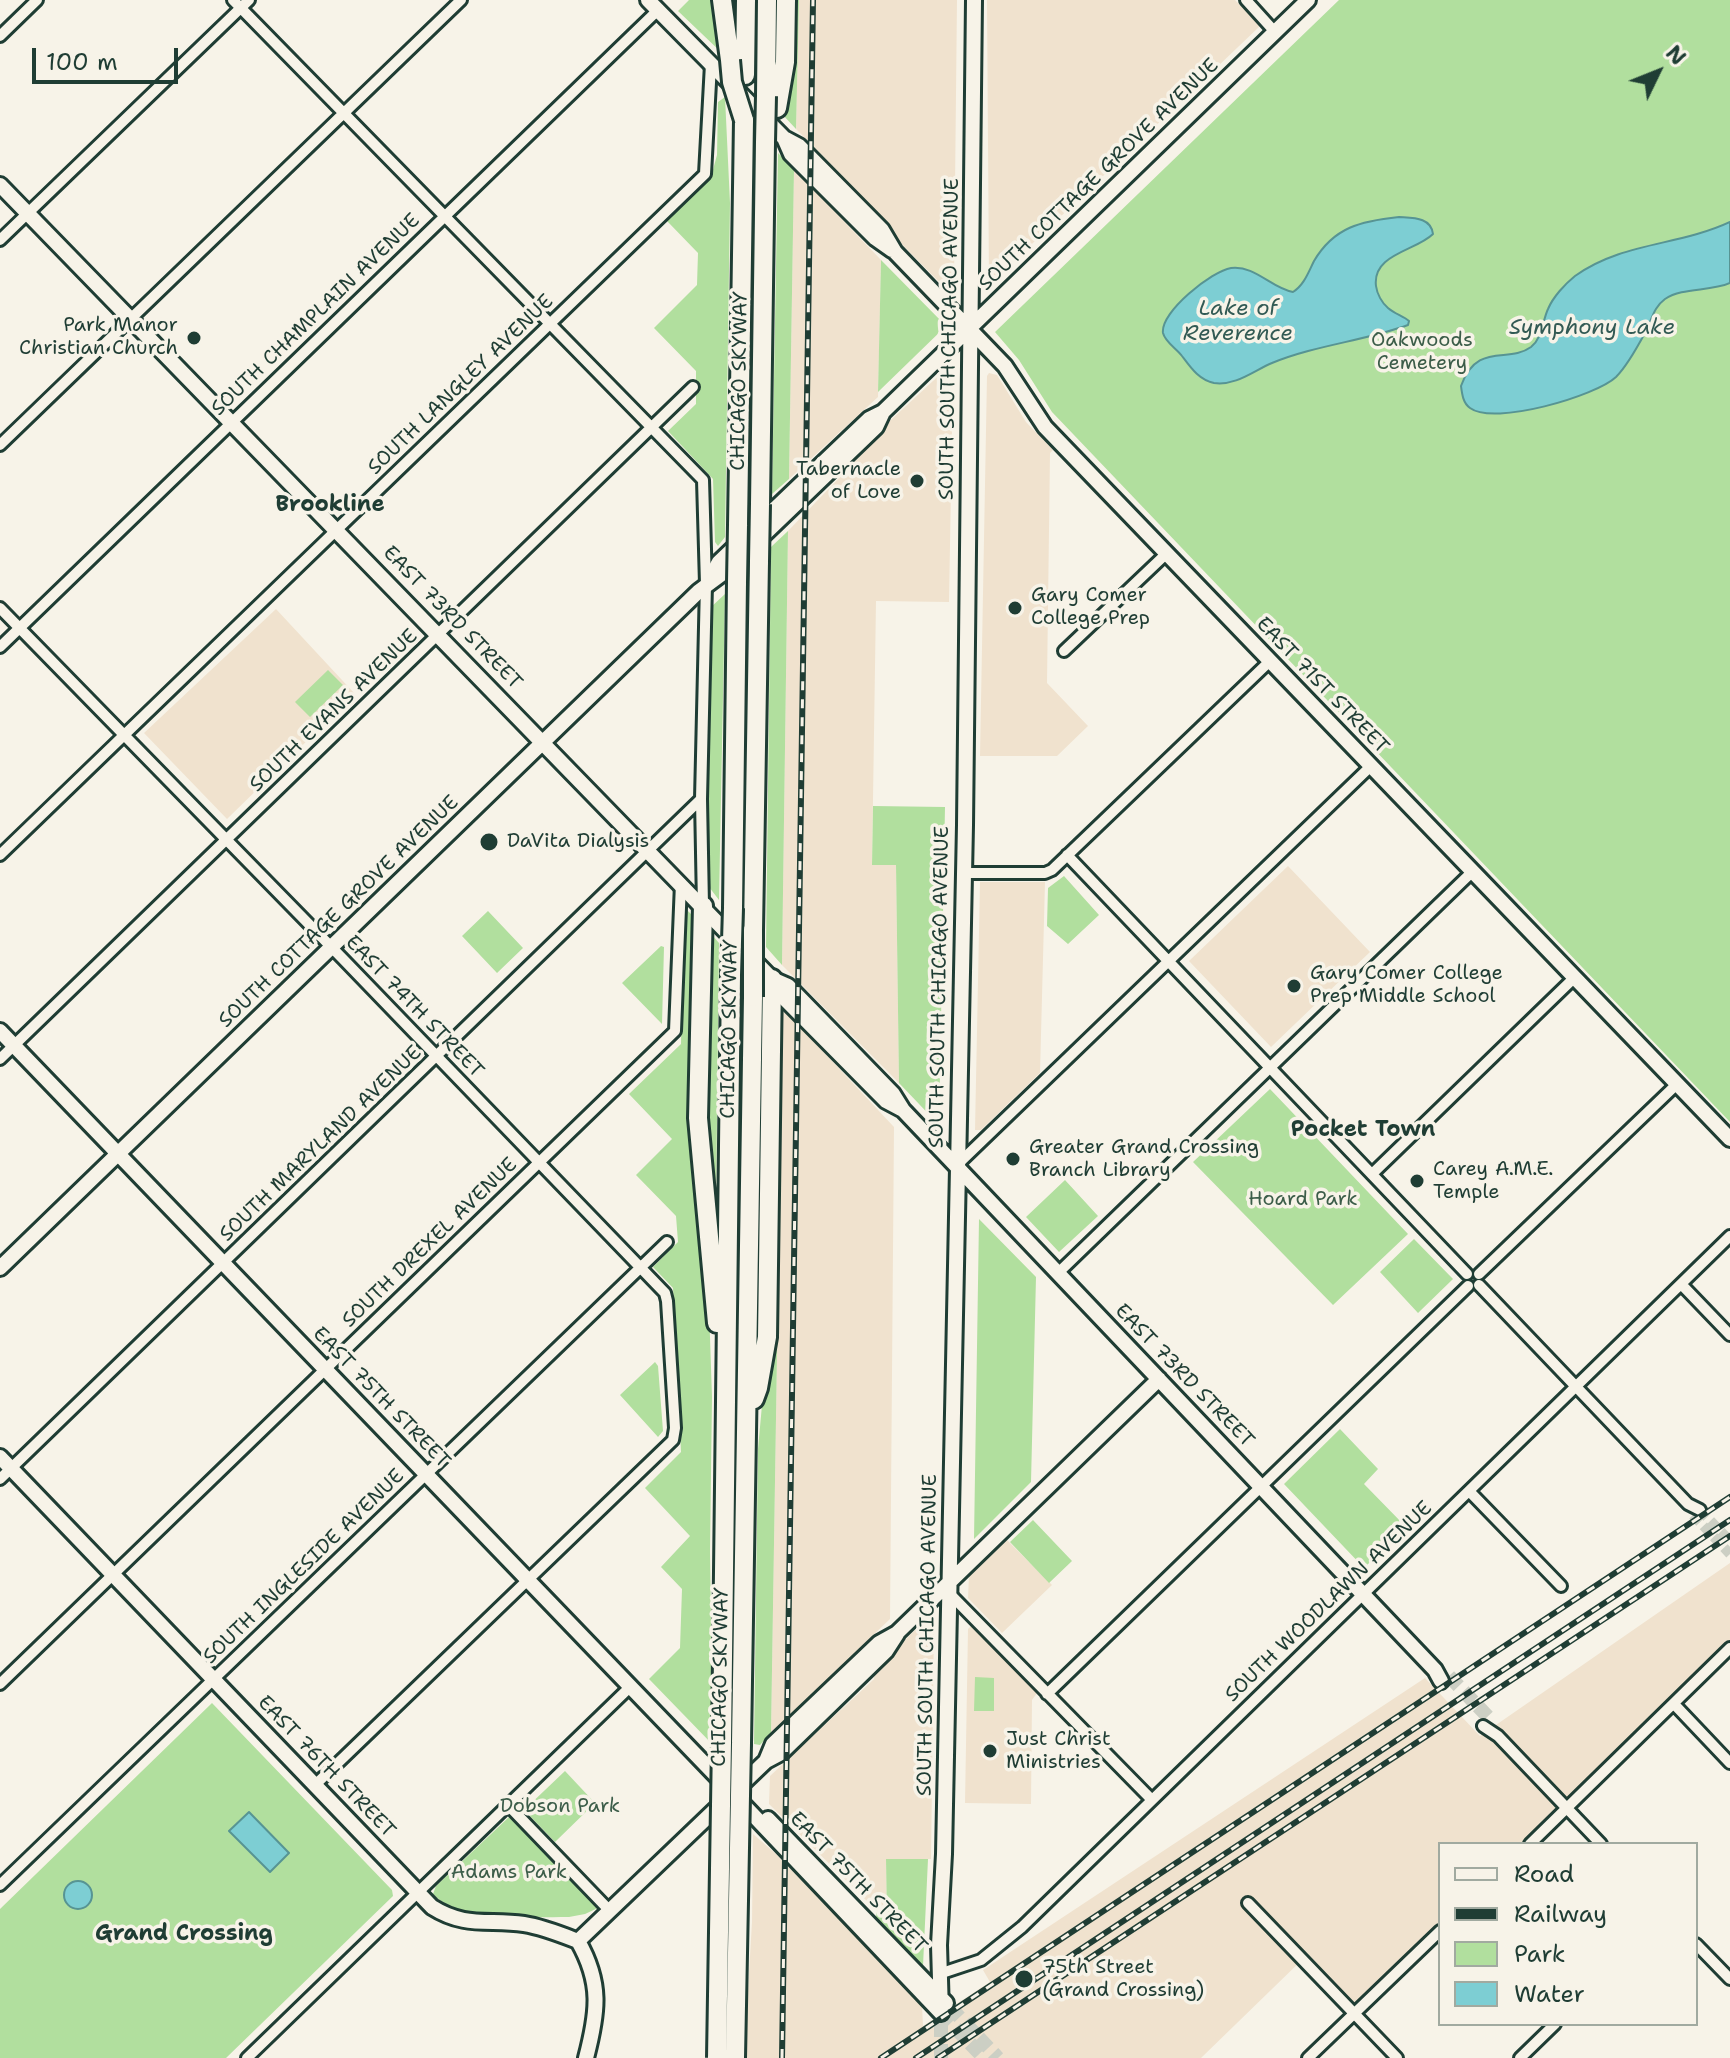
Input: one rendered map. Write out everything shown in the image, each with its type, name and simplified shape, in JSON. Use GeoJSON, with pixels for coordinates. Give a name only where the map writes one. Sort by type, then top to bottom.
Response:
{"type":"FeatureCollection","features":[{"type":"Feature","properties":{"kind":"highway"},"geometry":{"type":"LineString","coordinates":[[722,0],[732,82],[744,120]]}},
{"type":"Feature","properties":{"kind":"highway","name":"CHICAGO SKYWAY"},"geometry":{"type":"LineString","coordinates":[[717,2058],[746,0]]}},
{"type":"Feature","properties":{"kind":"highway"},"geometry":{"type":"LineString","coordinates":[[767,0],[772,102]]}},
{"type":"Feature","properties":{"kind":"highway"},"geometry":{"type":"LineString","coordinates":[[772,102],[785,62],[786,0]]}},
{"type":"Feature","properties":{"kind":"highway","name":"CHICAGO SKYWAY"},"geometry":{"type":"LineString","coordinates":[[735,2058],[760,504],[774,140],[772,102]]}},
{"type":"Feature","properties":{"kind":"highway"},"geometry":{"type":"LineString","coordinates":[[703,906],[699,996],[699,1155],[715,1316],[726,1357]]}},
{"type":"Feature","properties":{"kind":"highway"},"geometry":{"type":"LineString","coordinates":[[747,1416],[758,1388],[767,1337],[772,979]]}},
{"type":"Feature","properties":{"kind":"main road","name":"SOUTH SOUTH CHICAGO AVENUE"},"geometry":{"type":"LineString","coordinates":[[939,2006],[963,873],[974,0]]}},
{"type":"Feature","properties":{"kind":"main road","name":"SOUTH COTTAGE GROVE AVENUE"},"geometry":{"type":"LineString","coordinates":[[0,1268],[706,584],[719,562],[869,419],[883,412],[1308,0]]}},
{"type":"Feature","properties":{"kind":"main road","name":"EAST 71ST STREET"},"geometry":{"type":"LineString","coordinates":[[653,5],[711,64],[774,140],[799,146],[882,230],[895,252],[1005,366],[1045,427],[1730,1139]]}},
{"type":"Feature","properties":{"kind":"main road","name":"EAST 73RD STREET"},"geometry":{"type":"LineString","coordinates":[[0,185],[544,741],[772,979],[788,986],[893,1094],[903,1110],[1442,1676]]}},
{"type":"Feature","properties":{"kind":"main road","name":"EAST 75TH STREET"},"geometry":{"type":"LineString","coordinates":[[0,1031],[939,2006]]}},
{"type":"Feature","properties":{"kind":"main road"},"geometry":{"type":"LineString","coordinates":[[586,2058],[594,2026],[595,1980],[578,1941],[766,1761],[781,1753],[886,1651],[897,1633],[948,1588],[1159,1379]]}},
{"type":"Feature","properties":{"kind":"main road","name":"EAST 76TH STREET"},"geometry":{"type":"LineString","coordinates":[[0,1457],[432,1907],[446,1916],[465,1922],[522,1924],[578,1941]]}},
{"type":"Feature","properties":{"kind":"street"},"geometry":{"type":"LineString","coordinates":[[0,36],[37,0]]}},
{"type":"Feature","properties":{"kind":"street"},"geometry":{"type":"LineString","coordinates":[[0,445],[461,0]]}},
{"type":"Feature","properties":{"kind":"street"},"geometry":{"type":"LineString","coordinates":[[1246,0],[1275,32]]}},
{"type":"Feature","properties":{"kind":"street"},"geometry":{"type":"LineString","coordinates":[[0,240],[241,3],[344,113],[703,480],[706,584],[701,799],[703,906]]}},
{"type":"Feature","properties":{"kind":"street","name":"SOUTH CHAMPLAIN AVENUE"},"geometry":{"type":"LineString","coordinates":[[0,647],[445,216],[653,5]]}},
{"type":"Feature","properties":{"kind":"street","name":"SOUTH LANGLEY AVENUE"},"geometry":{"type":"LineString","coordinates":[[0,855],[705,174],[711,64]]}},
{"type":"Feature","properties":{"kind":"street","name":"SOUTH EVANS AVENUE"},"geometry":{"type":"LineString","coordinates":[[0,1059],[693,387]]}},
{"type":"Feature","properties":{"kind":"street"},"geometry":{"type":"LineString","coordinates":[[1064,651],[1167,553]]}},
{"type":"Feature","properties":{"kind":"street","name":"EAST 74TH STREET"},"geometry":{"type":"LineString","coordinates":[[0,608],[665,1293],[675,1428],[673,1440],[528,1580]]}},
{"type":"Feature","properties":{"kind":"street"},"geometry":{"type":"LineString","coordinates":[[963,873],[1045,873],[1270,661]]}},
{"type":"Feature","properties":{"kind":"street"},"geometry":{"type":"LineString","coordinates":[[956,1166],[1371,766]]}},
{"type":"Feature","properties":{"kind":"street","name":"SOUTH MARYLAND AVENUE"},"geometry":{"type":"LineString","coordinates":[[0,1479],[701,799]]}},
{"type":"Feature","properties":{"kind":"street"},"geometry":{"type":"LineString","coordinates":[[1067,855],[1467,1274],[1465,1280],[1475,1282],[1697,1513]]}},
{"type":"Feature","properties":{"kind":"street"},"geometry":{"type":"LineString","coordinates":[[1058,1273],[1473,871]]}},
{"type":"Feature","properties":{"kind":"street","name":"SOUTH DREXEL AVENUE"},"geometry":{"type":"LineString","coordinates":[[0,1684],[675,1031],[681,883]]}},
{"type":"Feature","properties":{"kind":"street"},"geometry":{"type":"LineString","coordinates":[[1372,1174],[1575,977]]}},
{"type":"Feature","properties":{"kind":"street"},"geometry":{"type":"LineString","coordinates":[[1047,1694],[1677,1084]]}},
{"type":"Feature","properties":{"kind":"street","name":"SOUTH WOODLAWN AVENUE"},"geometry":{"type":"LineString","coordinates":[[939,1974],[981,1960],[1003,1943],[1730,1236]]}},
{"type":"Feature","properties":{"kind":"street","name":"SOUTH INGLESIDE AVENUE"},"geometry":{"type":"LineString","coordinates":[[0,1884],[667,1242]]}},
{"type":"Feature","properties":{"kind":"street"},"geometry":{"type":"LineString","coordinates":[[1681,1284],[1730,1335]]}},
{"type":"Feature","properties":{"kind":"street"},"geometry":{"type":"LineString","coordinates":[[1469,1491],[1561,1586]]}},
{"type":"Feature","properties":{"kind":"street"},"geometry":{"type":"LineString","coordinates":[[315,1785],[528,1580]]}},
{"type":"Feature","properties":{"kind":"street"},"geometry":{"type":"LineString","coordinates":[[948,1588],[1152,1800]]}},
{"type":"Feature","properties":{"kind":"street"},"geometry":{"type":"LineString","coordinates":[[1532,1842],[1730,1648]]}},
{"type":"Feature","properties":{"kind":"street"},"geometry":{"type":"LineString","coordinates":[[247,2058],[630,1687]]}},
{"type":"Feature","properties":{"kind":"street"},"geometry":{"type":"LineString","coordinates":[[1674,1704],[1730,1763]]}},
{"type":"Feature","properties":{"kind":"street"},"geometry":{"type":"LineString","coordinates":[[1488,1724],[1599,1842]]}},
{"type":"Feature","properties":{"kind":"street"},"geometry":{"type":"LineString","coordinates":[[508,1805],[610,1911]]}},
{"type":"Feature","properties":{"kind":"street"},"geometry":{"type":"LineString","coordinates":[[1248,1903],[1397,2058]]}},
{"type":"Feature","properties":{"kind":"street"},"geometry":{"type":"LineString","coordinates":[[1308,2058],[1438,1933]]}},
{"type":"Feature","properties":{"kind":"street"},"geometry":{"type":"LineString","coordinates":[[1698,1946],[1730,1979]]}},
{"type":"Feature","properties":{"kind":"street"},"geometry":{"type":"LineString","coordinates":[[1520,2058],[1553,2026]]}},
{"type":"Feature","properties":{"kind":"shaded area"},"geometry":{"type":"Polygon","coordinates":[[[799,0],[957,0],[954,282],[946,289],[871,213],[871,205],[796,129],[799,0]]]}},
{"type":"Feature","properties":{"kind":"shaded area"},"geometry":{"type":"Polygon","coordinates":[[[987,0],[1235,0],[1260,26],[989,285],[987,0]]]}},
{"type":"Feature","properties":{"kind":"shaded area"},"geometry":{"type":"Polygon","coordinates":[[[794,169],[881,260],[878,397],[789,479],[794,169]]]}},
{"type":"Feature","properties":{"kind":"shaded area"},"geometry":{"type":"Polygon","coordinates":[[[947,368],[953,374],[949,602],[876,601],[872,865],[896,864],[899,1083],[782,965],[788,531],[866,450],[866,443],[947,368]]]}},
{"type":"Feature","properties":{"kind":"shaded area","name":"Gary Comer College Prep"},"geometry":{"type":"Polygon","coordinates":[[[989,373],[997,375],[1026,422],[1053,450],[1050,453],[1047,683],[1088,726],[1057,756],[980,756],[989,373]]]}},
{"type":"Feature","properties":{"kind":"shaded area"},"geometry":{"type":"Polygon","coordinates":[[[276,609],[355,694],[227,819],[144,733],[276,609]]]}},
{"type":"Feature","properties":{"kind":"shaded area"},"geometry":{"type":"Polygon","coordinates":[[[1288,866],[1370,952],[1271,1047],[1189,961],[1288,866]]]}},
{"type":"Feature","properties":{"kind":"shaded area"},"geometry":{"type":"Polygon","coordinates":[[[980,882],[1045,882],[1040,1073],[981,1130],[975,1130],[980,882]]]}},
{"type":"Feature","properties":{"kind":"shaded area"},"geometry":{"type":"Polygon","coordinates":[[[785,1011],[894,1127],[890,1619],[771,1733],[780,1166],[779,1012],[785,1011]]]}},
{"type":"Feature","properties":{"kind":"shaded area"},"geometry":{"type":"Polygon","coordinates":[[[1006,1539],[1052,1585],[1002,1633],[968,1598],[969,1575],[1006,1539]]]}},
{"type":"Feature","properties":{"kind":"shaded area"},"geometry":{"type":"Polygon","coordinates":[[[1730,1563],[1730,1642],[1524,1842],[1438,1842],[1438,1925],[1354,2006],[1306,1956],[1201,2058],[728,2058],[745,2042],[753,1834],[922,2005],[923,2026],[990,1982],[983,1970],[1425,1678],[1480,1736],[1730,1563]]]}},
{"type":"Feature","properties":{"kind":"shaded area"},"geometry":{"type":"Polygon","coordinates":[[[929,1616],[934,1621],[931,1859],[886,1859],[887,1921],[769,1804],[770,1776],[874,1679],[875,1670],[929,1616]]]}},
{"type":"Feature","properties":{"kind":"shaded area"},"geometry":{"type":"Polygon","coordinates":[[[972,1625],[1037,1693],[1032,1700],[1031,1804],[965,1803],[968,1629],[972,1625]]]}},
{"type":"Feature","properties":{"kind":"green space"},"geometry":{"type":"Polygon","coordinates":[[[689,0],[717,0],[723,54],[678,11],[689,0]]]}},
{"type":"Feature","properties":{"kind":"green space"},"geometry":{"type":"Polygon","coordinates":[[[791,0],[799,0],[796,129],[782,114],[791,0]]]}},
{"type":"Feature","properties":{"kind":"green space","name":"Oakwoods Cemetery"},"geometry":{"type":"Polygon","coordinates":[[[1339,0],[1730,0],[1730,1122],[1052,412],[1019,360],[995,332],[1339,0]]]}},
{"type":"Feature","properties":{"kind":"green space"},"geometry":{"type":"Polygon","coordinates":[[[725,97],[730,203],[725,537],[718,546],[715,542],[713,479],[668,431],[696,404],[696,371],[654,328],[697,285],[698,253],[667,221],[711,177],[717,155],[718,102],[725,97]]]}},
{"type":"Feature","properties":{"kind":"green space"},"geometry":{"type":"Polygon","coordinates":[[[778,153],[794,169],[789,479],[772,494],[778,153]]]}},
{"type":"Feature","properties":{"kind":"green space"},"geometry":{"type":"Polygon","coordinates":[[[881,260],[946,326],[878,392],[881,260]]]}},
{"type":"Feature","properties":{"kind":"green space"},"geometry":{"type":"Polygon","coordinates":[[[788,531],[782,965],[766,947],[771,547],[788,531]]]}},
{"type":"Feature","properties":{"kind":"green space"},"geometry":{"type":"Polygon","coordinates":[[[725,594],[719,900],[706,883],[710,608],[725,594]]]}},
{"type":"Feature","properties":{"kind":"green space"},"geometry":{"type":"Polygon","coordinates":[[[328,670],[343,685],[310,717],[295,702],[328,670]]]}},
{"type":"Feature","properties":{"kind":"green space"},"geometry":{"type":"Polygon","coordinates":[[[873,806],[945,807],[939,1125],[899,1083],[896,865],[872,865],[873,806]]]}},
{"type":"Feature","properties":{"kind":"green space"},"geometry":{"type":"Polygon","coordinates":[[[1064,876],[1099,915],[1068,944],[1047,926],[1048,888],[1064,876]]]}},
{"type":"Feature","properties":{"kind":"green space"},"geometry":{"type":"Polygon","coordinates":[[[687,910],[696,919],[712,1397],[710,1552],[713,1745],[649,1679],[680,1648],[682,1589],[661,1567],[690,1536],[645,1488],[681,1452],[673,1288],[653,1267],[678,1242],[676,1216],[636,1175],[672,1139],[629,1094],[681,1044],[683,915],[687,910]]]}},
{"type":"Feature","properties":{"kind":"green space"},"geometry":{"type":"Polygon","coordinates":[[[488,911],[523,948],[497,973],[462,936],[488,911]]]}},
{"type":"Feature","properties":{"kind":"green space"},"geometry":{"type":"Polygon","coordinates":[[[712,935],[719,943],[716,1207],[710,1206],[705,1168],[708,938],[712,935]]]}},
{"type":"Feature","properties":{"kind":"green space"},"geometry":{"type":"Polygon","coordinates":[[[661,946],[664,947],[662,1024],[622,983],[661,946]]]}},
{"type":"Feature","properties":{"kind":"green space"},"geometry":{"type":"Polygon","coordinates":[[[779,1012],[780,1166],[771,1733],[760,1745],[754,1744],[758,1449],[764,1383],[779,1012]]]}},
{"type":"Feature","properties":{"kind":"green space","name":"Hoard Park"},"geometry":{"type":"Polygon","coordinates":[[[1270,1089],[1408,1234],[1333,1305],[1193,1162],[1270,1089]]]}},
{"type":"Feature","properties":{"kind":"green space"},"geometry":{"type":"Polygon","coordinates":[[[1065,1180],[1098,1216],[1059,1252],[1026,1217],[1065,1180]]]}},
{"type":"Feature","properties":{"kind":"green space"},"geometry":{"type":"Polygon","coordinates":[[[979,1219],[1036,1277],[1031,1482],[974,1539],[979,1219]]]}},
{"type":"Feature","properties":{"kind":"green space"},"geometry":{"type":"Polygon","coordinates":[[[1414,1239],[1453,1279],[1418,1313],[1380,1272],[1414,1239]]]}},
{"type":"Feature","properties":{"kind":"green space"},"geometry":{"type":"Polygon","coordinates":[[[655,1362],[658,1366],[663,1431],[658,1437],[620,1395],[655,1362]]]}},
{"type":"Feature","properties":{"kind":"green space"},"geometry":{"type":"Polygon","coordinates":[[[1340,1429],[1378,1469],[1364,1484],[1406,1527],[1364,1568],[1284,1484],[1340,1429]]]}},
{"type":"Feature","properties":{"kind":"green space"},"geometry":{"type":"Polygon","coordinates":[[[1033,1520],[1072,1561],[1049,1583],[1010,1542],[1033,1520]]]}},
{"type":"Feature","properties":{"kind":"green space"},"geometry":{"type":"Polygon","coordinates":[[[975,1677],[994,1678],[994,1711],[974,1711],[975,1677]]]}},
{"type":"Feature","properties":{"kind":"green space"},"geometry":{"type":"Polygon","coordinates":[[[212,1703],[392,1890],[393,1896],[226,2058],[0,2058],[0,1909],[212,1703]]]}},
{"type":"Feature","properties":{"kind":"green space","name":"Dobson Park"},"geometry":{"type":"Polygon","coordinates":[[[565,1771],[595,1803],[555,1842],[524,1810],[565,1771]]]}},
{"type":"Feature","properties":{"kind":"green space","name":"Adams Park"},"geometry":{"type":"Polygon","coordinates":[[[509,1817],[598,1908],[569,1917],[496,1916],[460,1909],[433,1894],[436,1886],[509,1817]]]}},
{"type":"Feature","properties":{"kind":"green space"},"geometry":{"type":"Polygon","coordinates":[[[886,1859],[928,1859],[923,1966],[876,1917],[877,1912],[887,1920],[886,1859]]]}},
{"type":"Feature","properties":{"kind":"water","name":"Lake of Reverence"},"geometry":{"type":"Polygon","coordinates":[[[1399,217],[1425,221],[1433,234],[1388,260],[1377,275],[1377,289],[1382,301],[1409,321],[1408,325],[1289,357],[1237,380],[1222,383],[1214,383],[1200,376],[1164,336],[1164,324],[1178,304],[1212,276],[1231,268],[1240,268],[1293,292],[1330,240],[1361,224],[1399,217]]]}},
{"type":"Feature","properties":{"kind":"water","name":"Symphony Lake"},"geometry":{"type":"Polygon","coordinates":[[[1730,222],[1730,283],[1672,295],[1661,302],[1625,367],[1605,385],[1567,400],[1521,411],[1482,413],[1466,404],[1461,386],[1475,363],[1531,347],[1540,334],[1553,300],[1575,276],[1631,250],[1691,236],[1730,222]]]}},
{"type":"Feature","properties":{"kind":"water"},"geometry":{"type":"Polygon","coordinates":[[[249,1812],[289,1853],[270,1872],[229,1831],[249,1812]]]}},
{"type":"Feature","properties":{"kind":"water"},"geometry":{"type":"Polygon","coordinates":[[[78,1881],[88,1885],[92,1895],[88,1905],[78,1909],[68,1905],[64,1895],[68,1885],[78,1881]]]}},
{"type":"Feature","properties":{"kind":"tunnel"},"geometry":{"type":"LineString","coordinates":[[1700,1510],[1730,1541]]}},
{"type":"Feature","properties":{"kind":"tunnel"},"geometry":{"type":"LineString","coordinates":[[1693,1515],[1730,1554]]}},
{"type":"Feature","properties":{"kind":"tunnel"},"geometry":{"type":"LineString","coordinates":[[1449,1676],[1492,1721]]}},
{"type":"Feature","properties":{"kind":"tunnel"},"geometry":{"type":"LineString","coordinates":[[950,2007],[998,2058]]}},
{"type":"Feature","properties":{"kind":"tunnel"},"geometry":{"type":"LineString","coordinates":[[941,2013],[984,2058]]}},
{"type":"Feature","properties":{"kind":"tunnel"},"geometry":{"type":"LineString","coordinates":[[941,2013],[941,2058]]}},
{"type":"Feature","properties":{"kind":"railway"},"geometry":{"type":"LineString","coordinates":[[782,2058],[813,0]]}},
{"type":"Feature","properties":{"kind":"railway"},"geometry":{"type":"LineString","coordinates":[[881,2058],[1730,1497]]}},
{"type":"Feature","properties":{"kind":"railway"},"geometry":{"type":"LineString","coordinates":[[916,2058],[1730,1520]]}},
{"type":"Feature","properties":{"kind":"railway"},"geometry":{"type":"LineString","coordinates":[[938,2058],[1730,1536]]}},
{"type":"Feature","properties":{"kind":"place","name":"Park Manor Christian Church"},"geometry":{"type":"Point","coordinates":[194,338]}},
{"type":"Feature","properties":{"kind":"place","name":"Tabernacle of Love"},"geometry":{"type":"Point","coordinates":[917,481]}},
{"type":"Feature","properties":{"kind":"place","name":"Gary Comer College Prep"},"geometry":{"type":"Point","coordinates":[1015,608]}},
{"type":"Feature","properties":{"kind":"place","name":"DaVita Dialysis"},"geometry":{"type":"Point","coordinates":[489,842]}},
{"type":"Feature","properties":{"kind":"place","name":"Gary Comer College Prep Middle School"},"geometry":{"type":"Point","coordinates":[1294,986]}},
{"type":"Feature","properties":{"kind":"place","name":"Greater Grand Crossing Branch Library"},"geometry":{"type":"Point","coordinates":[1013,1159]}},
{"type":"Feature","properties":{"kind":"place","name":"Carey A.M.E. Temple"},"geometry":{"type":"Point","coordinates":[1417,1181]}},
{"type":"Feature","properties":{"kind":"place","name":"Just Christ Ministries"},"geometry":{"type":"Point","coordinates":[990,1751]}},
{"type":"Feature","properties":{"kind":"place","name":"75th Street (Grand Crossing)"},"geometry":{"type":"Point","coordinates":[1024,1979]}},
{"type":"Feature","properties":{"kind":"district","name":"Brookline"},"geometry":{"type":"Point","coordinates":[330,505]}},
{"type":"Feature","properties":{"kind":"district","name":"Pocket Town"},"geometry":{"type":"Point","coordinates":[1363,1130]}},
{"type":"Feature","properties":{"kind":"district","name":"Grand Crossing"},"geometry":{"type":"Point","coordinates":[184,1934]}}]}
